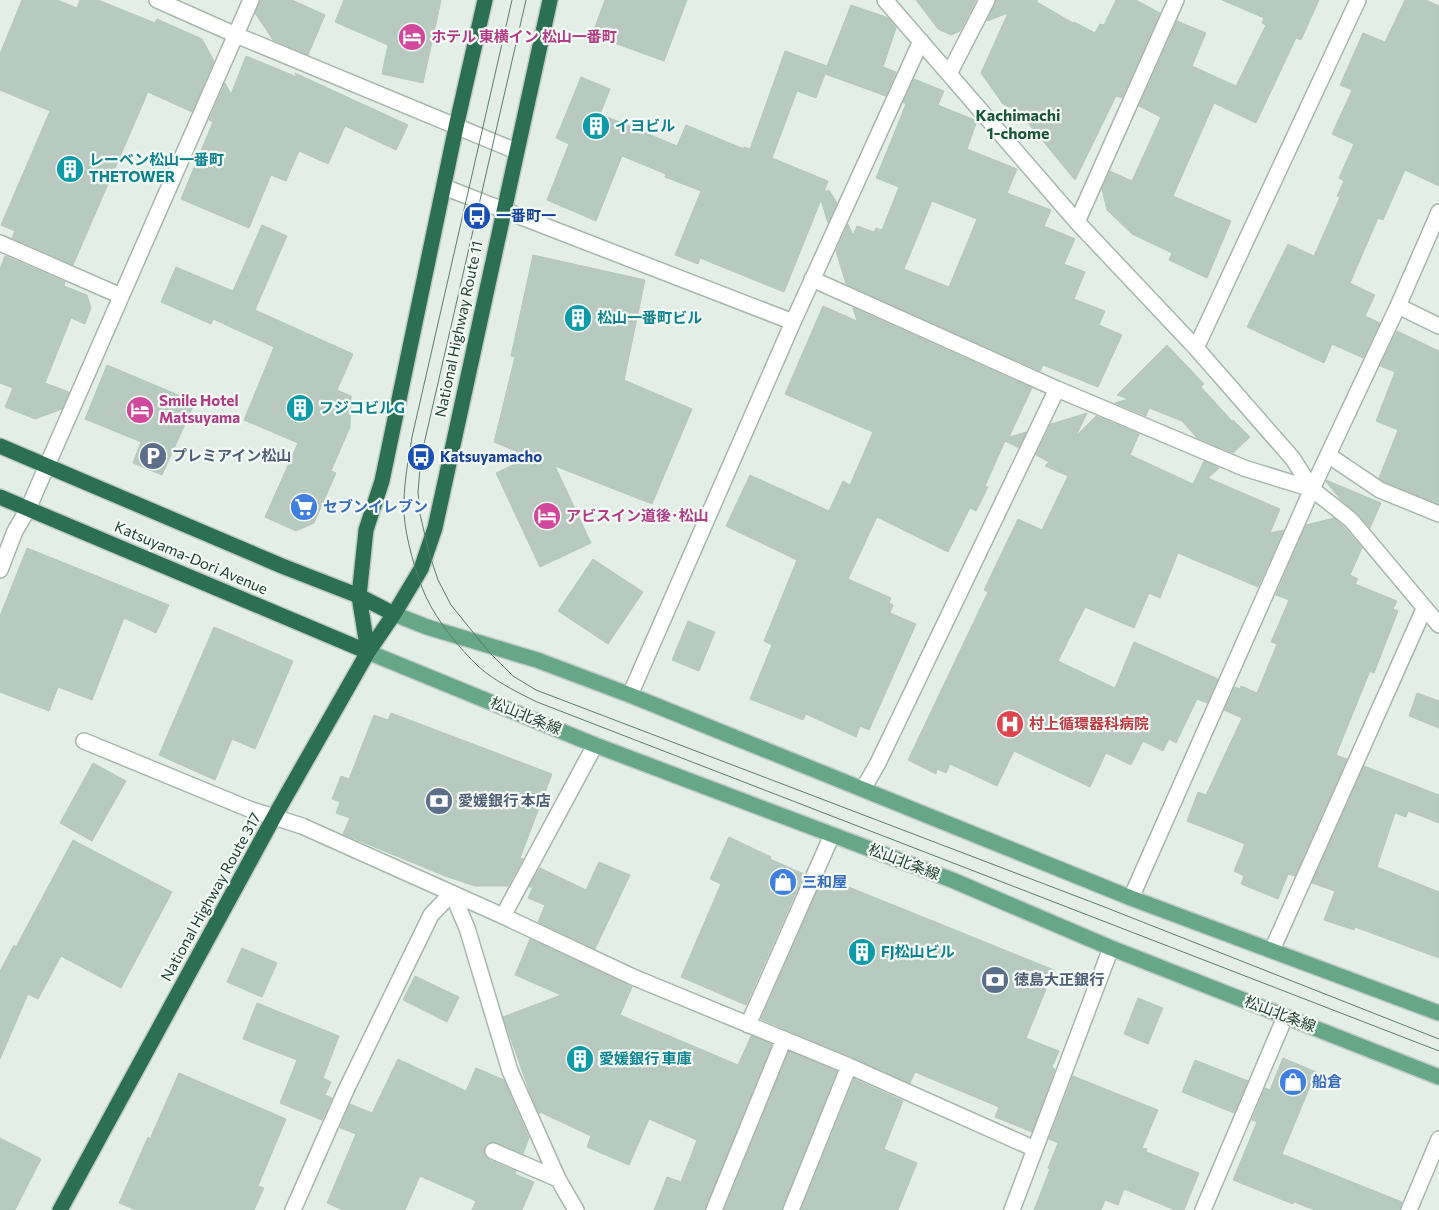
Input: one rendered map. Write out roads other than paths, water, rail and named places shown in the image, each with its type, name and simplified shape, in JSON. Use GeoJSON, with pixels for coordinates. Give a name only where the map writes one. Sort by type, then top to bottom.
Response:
{"type":"FeatureCollection","features":[{"type":"Feature","properties":{"kind":"highway"},"geometry":{"type":"LineString","coordinates":[[368,652],[359,596],[366,530],[382,481],[456,127],[485,0]]}},
{"type":"Feature","properties":{"kind":"highway","name":"National Highway Route 11"},"geometry":{"type":"LineString","coordinates":[[368,652],[421,569],[434,528],[550,0]]}},
{"type":"Feature","properties":{"kind":"highway","name":"Katsuyama-Dori Avenue"},"geometry":{"type":"LineString","coordinates":[[0,446],[273,562],[359,596],[394,614]]}},
{"type":"Feature","properties":{"kind":"highway","name":"Katsuyama-Dori Avenue"},"geometry":{"type":"LineString","coordinates":[[0,497],[368,652]]}},
{"type":"Feature","properties":{"kind":"highway","name":"National Highway Route 317"},"geometry":{"type":"LineString","coordinates":[[60,1210],[274,817],[368,652]]}},
{"type":"Feature","properties":{"kind":"main road"},"geometry":{"type":"LineString","coordinates":[[394,614],[427,627],[537,660],[630,695],[1131,898],[1439,1013]]}},
{"type":"Feature","properties":{"kind":"main road","name":"松山北条線"},"geometry":{"type":"LineString","coordinates":[[368,652],[595,745],[952,880],[1111,948],[1439,1077]]}},
{"type":"Feature","properties":{"kind":"street"},"geometry":{"type":"LineString","coordinates":[[157,0],[236,35],[516,151]]}},
{"type":"Feature","properties":{"kind":"street"},"geometry":{"type":"LineString","coordinates":[[0,570],[15,531],[28,509],[251,0]]}},
{"type":"Feature","properties":{"kind":"street"},"geometry":{"type":"LineString","coordinates":[[885,0],[1077,222],[1196,348],[1293,459],[1312,489],[1350,520],[1439,625]]}},
{"type":"Feature","properties":{"kind":"street"},"geometry":{"type":"LineString","coordinates":[[949,74],[987,0]]}},
{"type":"Feature","properties":{"kind":"street"},"geometry":{"type":"LineString","coordinates":[[1077,222],[1176,0]]}},
{"type":"Feature","properties":{"kind":"street"},"geometry":{"type":"LineString","coordinates":[[1196,348],[1358,0]]}},
{"type":"Feature","properties":{"kind":"street"},"geometry":{"type":"LineString","coordinates":[[630,695],[793,322],[921,41]]}},
{"type":"Feature","properties":{"kind":"street"},"geometry":{"type":"LineString","coordinates":[[444,188],[793,322]]}},
{"type":"Feature","properties":{"kind":"street"},"geometry":{"type":"LineString","coordinates":[[1131,898],[1312,489],[1398,306],[1439,212]]}},
{"type":"Feature","properties":{"kind":"street"},"geometry":{"type":"LineString","coordinates":[[0,243],[121,296]]}},
{"type":"Feature","properties":{"kind":"street"},"geometry":{"type":"LineString","coordinates":[[812,280],[1057,389],[1244,468],[1312,489]]}},
{"type":"Feature","properties":{"kind":"street"},"geometry":{"type":"LineString","coordinates":[[1398,306],[1439,326]]}},
{"type":"Feature","properties":{"kind":"street"},"geometry":{"type":"LineString","coordinates":[[863,789],[878,763],[1057,389]]}},
{"type":"Feature","properties":{"kind":"street"},"geometry":{"type":"LineString","coordinates":[[1328,456],[1380,490],[1439,514]]}},
{"type":"Feature","properties":{"kind":"street"},"geometry":{"type":"LineString","coordinates":[[1272,950],[1424,609]]}},
{"type":"Feature","properties":{"kind":"street"},"geometry":{"type":"LineString","coordinates":[[84,740],[249,809],[302,826],[633,976],[849,1066],[1035,1149]]}},
{"type":"Feature","properties":{"kind":"street"},"geometry":{"type":"LineString","coordinates":[[503,916],[595,745]]}},
{"type":"Feature","properties":{"kind":"street"},"geometry":{"type":"LineString","coordinates":[[748,1025],[832,835]]}},
{"type":"Feature","properties":{"kind":"street"},"geometry":{"type":"LineString","coordinates":[[452,893],[467,928],[510,1071],[558,1179],[576,1210]]}},
{"type":"Feature","properties":{"kind":"street"},"geometry":{"type":"LineString","coordinates":[[293,1210],[354,1072],[431,915],[452,893]]}},
{"type":"Feature","properties":{"kind":"street"},"geometry":{"type":"LineString","coordinates":[[1012,1210],[1111,948]]}},
{"type":"Feature","properties":{"kind":"street"},"geometry":{"type":"LineString","coordinates":[[1203,1210],[1285,1017]]}},
{"type":"Feature","properties":{"kind":"street"},"geometry":{"type":"LineString","coordinates":[[714,1210],[784,1039]]}},
{"type":"Feature","properties":{"kind":"street"},"geometry":{"type":"LineString","coordinates":[[791,1210],[849,1066]]}},
{"type":"Feature","properties":{"kind":"street"},"geometry":{"type":"LineString","coordinates":[[1409,1210],[1439,1139]]}},
{"type":"Feature","properties":{"kind":"street"},"geometry":{"type":"LineString","coordinates":[[493,1152],[558,1179]]}},
{"type":"Feature","properties":{"kind":"tram line"},"geometry":{"type":"LineString","coordinates":[[512,0],[412,437],[404,494],[406,533],[422,588],[437,616],[464,652],[492,677],[537,702],[1439,1051]]}},
{"type":"Feature","properties":{"kind":"tram line"},"geometry":{"type":"LineString","coordinates":[[526,0],[421,457],[418,492],[420,514],[429,553],[438,580],[451,605],[489,652],[513,676],[536,690],[1102,906],[1439,1039]]}},
{"type":"Feature","properties":{"kind":"place","name":"ホテル 東横イン 松山一番町"},"geometry":{"type":"Point","coordinates":[412,37]}},
{"type":"Feature","properties":{"kind":"place","name":"イヨビル"},"geometry":{"type":"Point","coordinates":[596,126]}},
{"type":"Feature","properties":{"kind":"place","name":"レーベン松山一番町 THETOWER"},"geometry":{"type":"Point","coordinates":[70,169]}},
{"type":"Feature","properties":{"kind":"place","name":"一番町一"},"geometry":{"type":"Point","coordinates":[477,216]}},
{"type":"Feature","properties":{"kind":"place","name":"松山一番町ビル"},"geometry":{"type":"Point","coordinates":[578,318]}},
{"type":"Feature","properties":{"kind":"place","name":"フジコビルG"},"geometry":{"type":"Point","coordinates":[300,408]}},
{"type":"Feature","properties":{"kind":"place","name":"Smile Hotel Matsuyama"},"geometry":{"type":"Point","coordinates":[140,410]}},
{"type":"Feature","properties":{"kind":"place","name":"プレミアイン松山"},"geometry":{"type":"Point","coordinates":[153,456]}},
{"type":"Feature","properties":{"kind":"place","name":"Katsuyamacho"},"geometry":{"type":"Point","coordinates":[421,457]}},
{"type":"Feature","properties":{"kind":"place","name":"セブンイレブン"},"geometry":{"type":"Point","coordinates":[304,507]}},
{"type":"Feature","properties":{"kind":"place","name":"アビスイン道後･松山"},"geometry":{"type":"Point","coordinates":[547,516]}},
{"type":"Feature","properties":{"kind":"place","name":"村上循環器科病院"},"geometry":{"type":"Point","coordinates":[1010,724]}},
{"type":"Feature","properties":{"kind":"place","name":"愛媛銀行 本店"},"geometry":{"type":"Point","coordinates":[439,801]}},
{"type":"Feature","properties":{"kind":"place","name":"三和屋"},"geometry":{"type":"Point","coordinates":[783,882]}},
{"type":"Feature","properties":{"kind":"place","name":"FJ松山ビル"},"geometry":{"type":"Point","coordinates":[862,952]}},
{"type":"Feature","properties":{"kind":"place","name":"徳島大正銀行"},"geometry":{"type":"Point","coordinates":[995,980]}},
{"type":"Feature","properties":{"kind":"place","name":"愛媛銀行 車庫"},"geometry":{"type":"Point","coordinates":[580,1059]}},
{"type":"Feature","properties":{"kind":"place","name":"船倉"},"geometry":{"type":"Point","coordinates":[1293,1082]}},
{"type":"Feature","properties":{"kind":"district","name":"Kachimachi 1-chome"},"geometry":{"type":"Point","coordinates":[1018,124]}}]}
